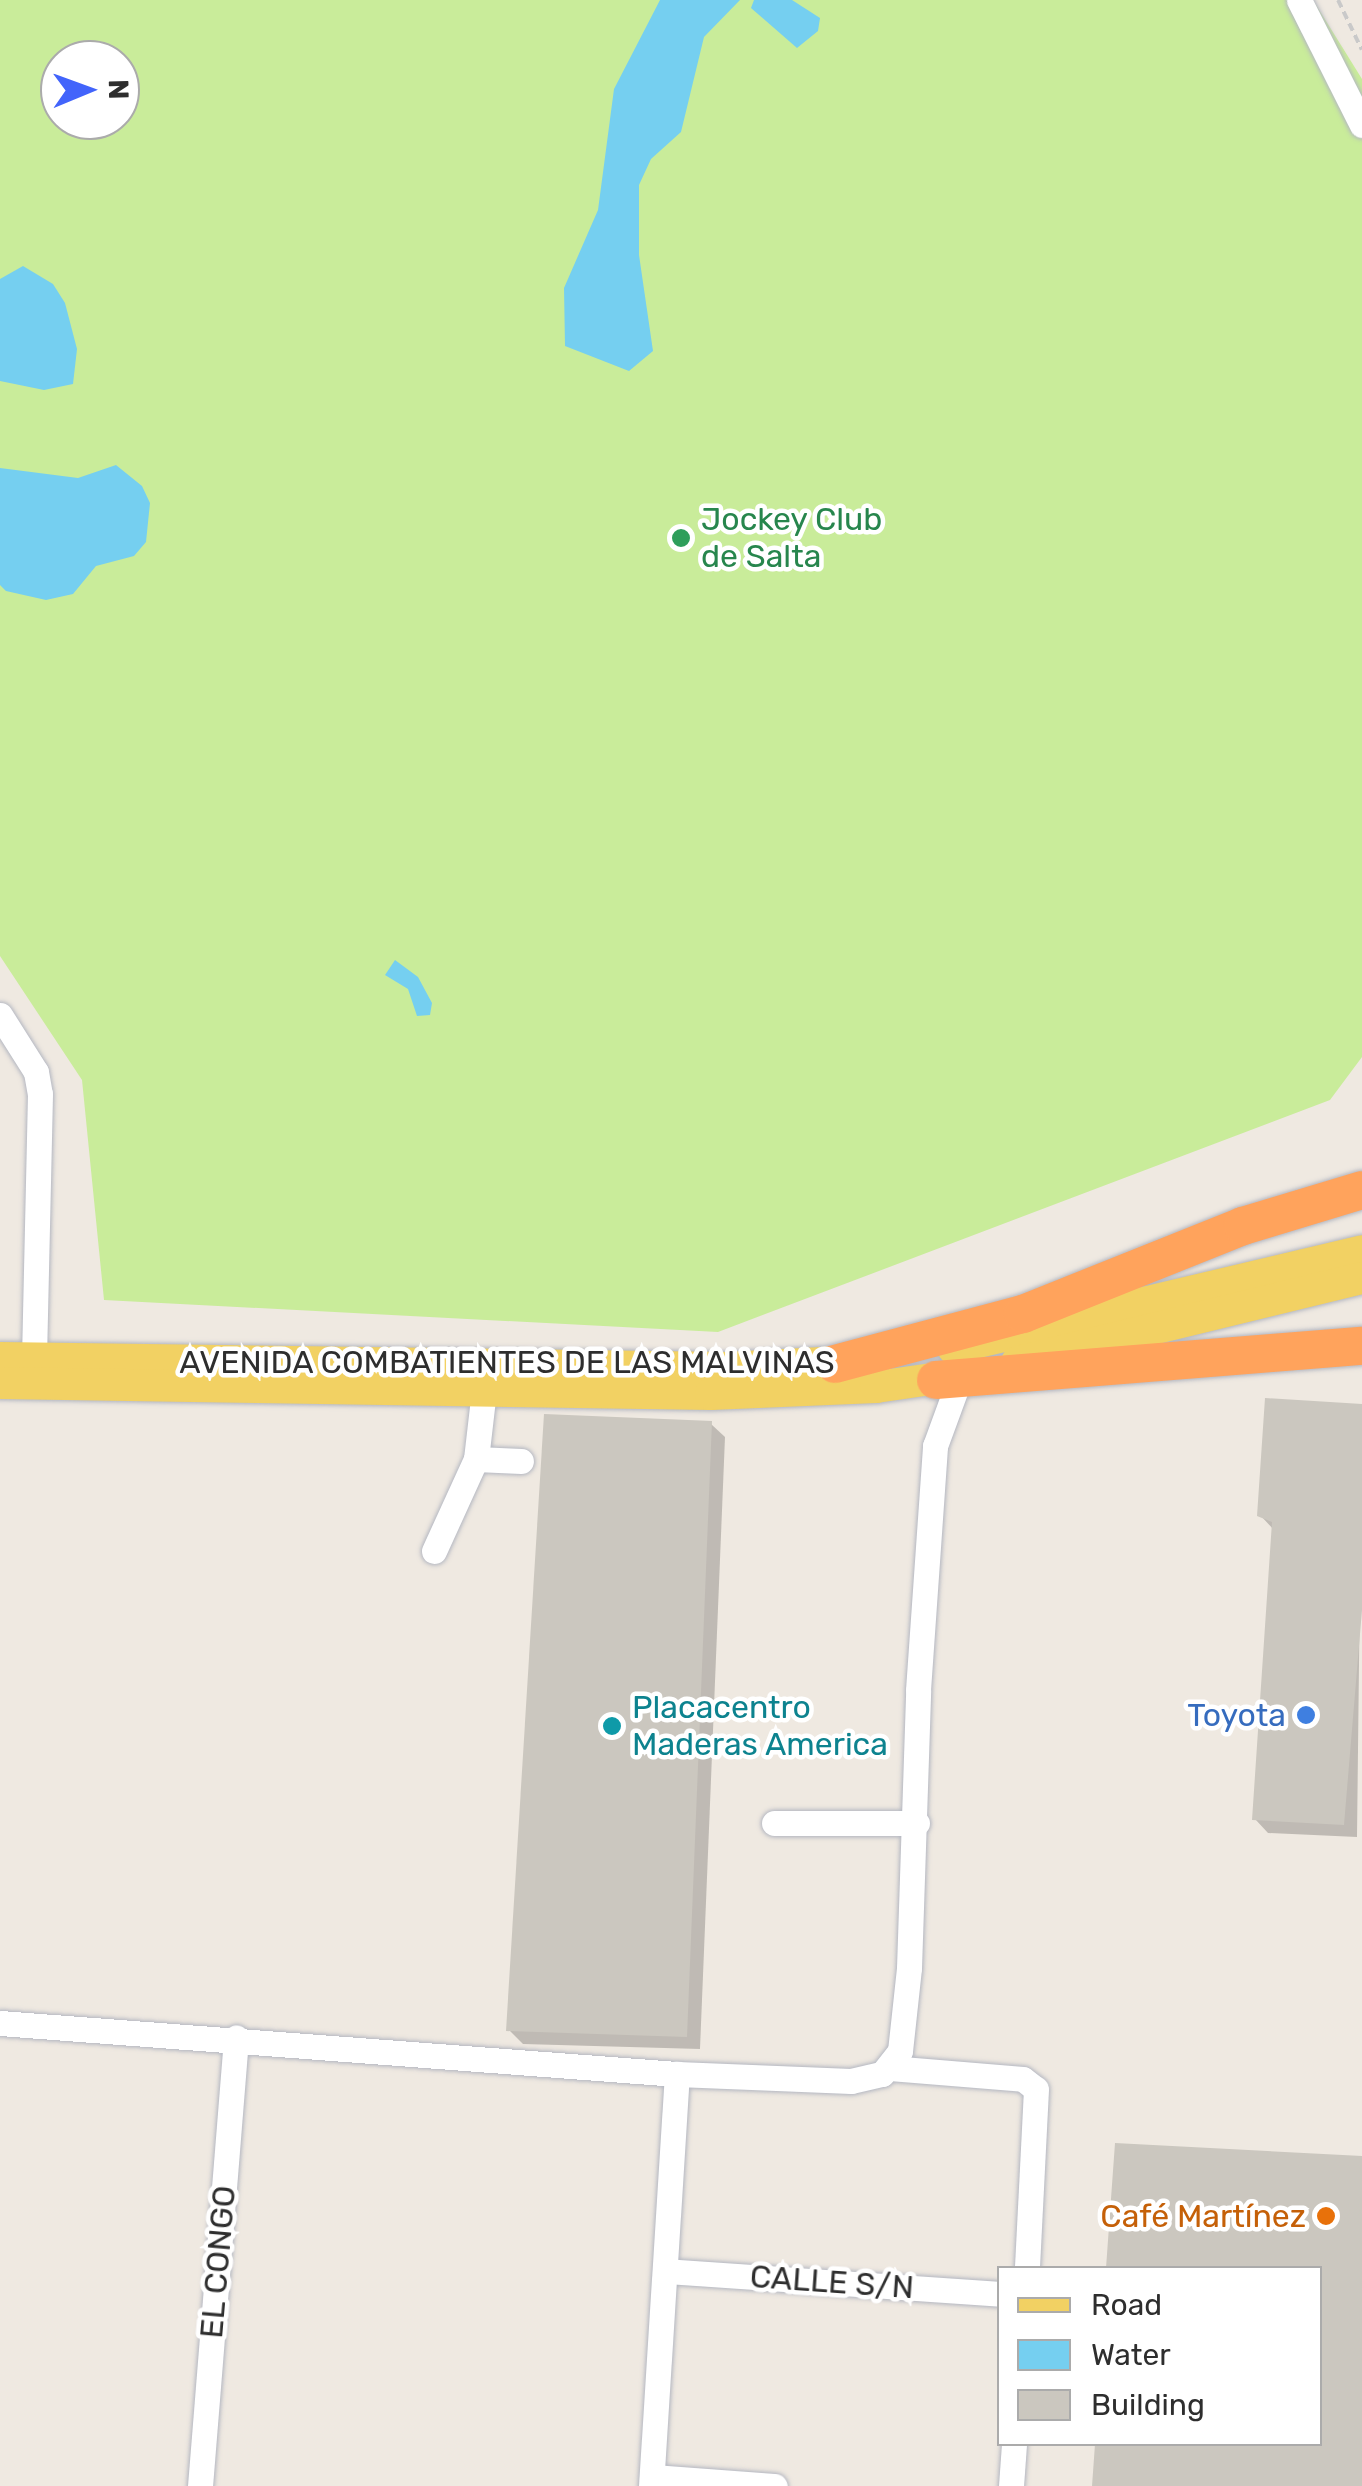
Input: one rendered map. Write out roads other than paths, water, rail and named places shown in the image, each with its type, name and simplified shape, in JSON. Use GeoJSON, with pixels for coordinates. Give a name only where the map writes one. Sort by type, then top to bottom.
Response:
{"type":"FeatureCollection","features":[{"type":"Feature","properties":{"kind":"highway"},"geometry":{"type":"LineString","coordinates":[[1243,1226],[1362,1161]]}},
{"type":"Feature","properties":{"kind":"highway"},"geometry":{"type":"LineString","coordinates":[[836,1364],[1023,1314],[1243,1226],[1362,1190]]}},
{"type":"Feature","properties":{"kind":"highway"},"geometry":{"type":"LineString","coordinates":[[947,1382],[1362,1346]]}},
{"type":"Feature","properties":{"kind":"main road","name":"AVENIDA COMBATIENTES DE LAS MALVINAS"},"geometry":{"type":"LineString","coordinates":[[0,1358],[836,1364],[1003,1340],[1362,1251]]}},
{"type":"Feature","properties":{"kind":"main road","name":"AVENIDA COMBATIENTES DE LAS MALVINAS"},"geometry":{"type":"LineString","coordinates":[[0,1383],[726,1394],[947,1382],[1362,1278]]}},
{"type":"Feature","properties":{"kind":"street"},"geometry":{"type":"LineString","coordinates":[[1299,0],[1362,125]]}},
{"type":"Feature","properties":{"kind":"street"},"geometry":{"type":"LineString","coordinates":[[0,1016],[30,1058],[40,1094],[34,1361]]}},
{"type":"Feature","properties":{"kind":"street"},"geometry":{"type":"LineString","coordinates":[[890,2068],[900,2050],[917,1823],[918,1690],[936,1446],[947,1382]]}},
{"type":"Feature","properties":{"kind":"street"},"geometry":{"type":"LineString","coordinates":[[434,1551],[476,1458],[484,1390]]}},
{"type":"Feature","properties":{"kind":"street"},"geometry":{"type":"LineString","coordinates":[[476,1458],[521,1461]]}},
{"type":"Feature","properties":{"kind":"street"},"geometry":{"type":"LineString","coordinates":[[774,1823],[917,1823]]}},
{"type":"Feature","properties":{"kind":"street"},"geometry":{"type":"LineString","coordinates":[[0,2023],[677,2074],[852,2081],[890,2068],[1024,2079],[1036,2088],[1027,2266]]}},
{"type":"Feature","properties":{"kind":"street","name":"EL CONGO"},"geometry":{"type":"LineString","coordinates":[[200,2486],[236,2038]]}},
{"type":"Feature","properties":{"kind":"street"},"geometry":{"type":"LineString","coordinates":[[677,2074],[651,2482],[775,2486]]}},
{"type":"Feature","properties":{"kind":"street","name":"CALLE S/N"},"geometry":{"type":"LineString","coordinates":[[665,2271],[997,2294]]}},
{"type":"Feature","properties":{"kind":"street"},"geometry":{"type":"LineString","coordinates":[[1011,2486],[1014,2446]]}},
{"type":"Feature","properties":{"kind":"water"},"geometry":{"type":"Polygon","coordinates":[[[660,0],[740,0],[704,37],[681,132],[651,159],[639,185],[639,255],[653,351],[629,371],[565,346],[564,288],[598,210],[614,89],[660,0]]]}},
{"type":"Feature","properties":{"kind":"water"},"geometry":{"type":"Polygon","coordinates":[[[754,0],[792,0],[820,18],[818,31],[797,48],[751,8],[754,0]]]}},
{"type":"Feature","properties":{"kind":"water"},"geometry":{"type":"Polygon","coordinates":[[[23,266],[53,284],[65,303],[77,349],[73,384],[44,390],[0,381],[0,279],[23,266]]]}},
{"type":"Feature","properties":{"kind":"water"},"geometry":{"type":"Polygon","coordinates":[[[116,465],[142,486],[150,503],[146,542],[134,556],[96,566],[73,594],[46,600],[6,591],[0,585],[0,468],[78,478],[116,465]]]}},
{"type":"Feature","properties":{"kind":"water"},"geometry":{"type":"Polygon","coordinates":[[[395,960],[418,977],[432,1003],[430,1015],[417,1016],[408,989],[385,975],[395,960]]]}},
{"type":"Feature","properties":{"kind":"place","name":"Jockey Club de Salta"},"geometry":{"type":"Point","coordinates":[681,538]}},
{"type":"Feature","properties":{"kind":"place","name":"Toyota"},"geometry":{"type":"Point","coordinates":[1306,1715]}},
{"type":"Feature","properties":{"kind":"place","name":"Placacentro Maderas America"},"geometry":{"type":"Point","coordinates":[612,1726]}},
{"type":"Feature","properties":{"kind":"place","name":"Café Martínez"},"geometry":{"type":"Point","coordinates":[1326,2216]}}]}
